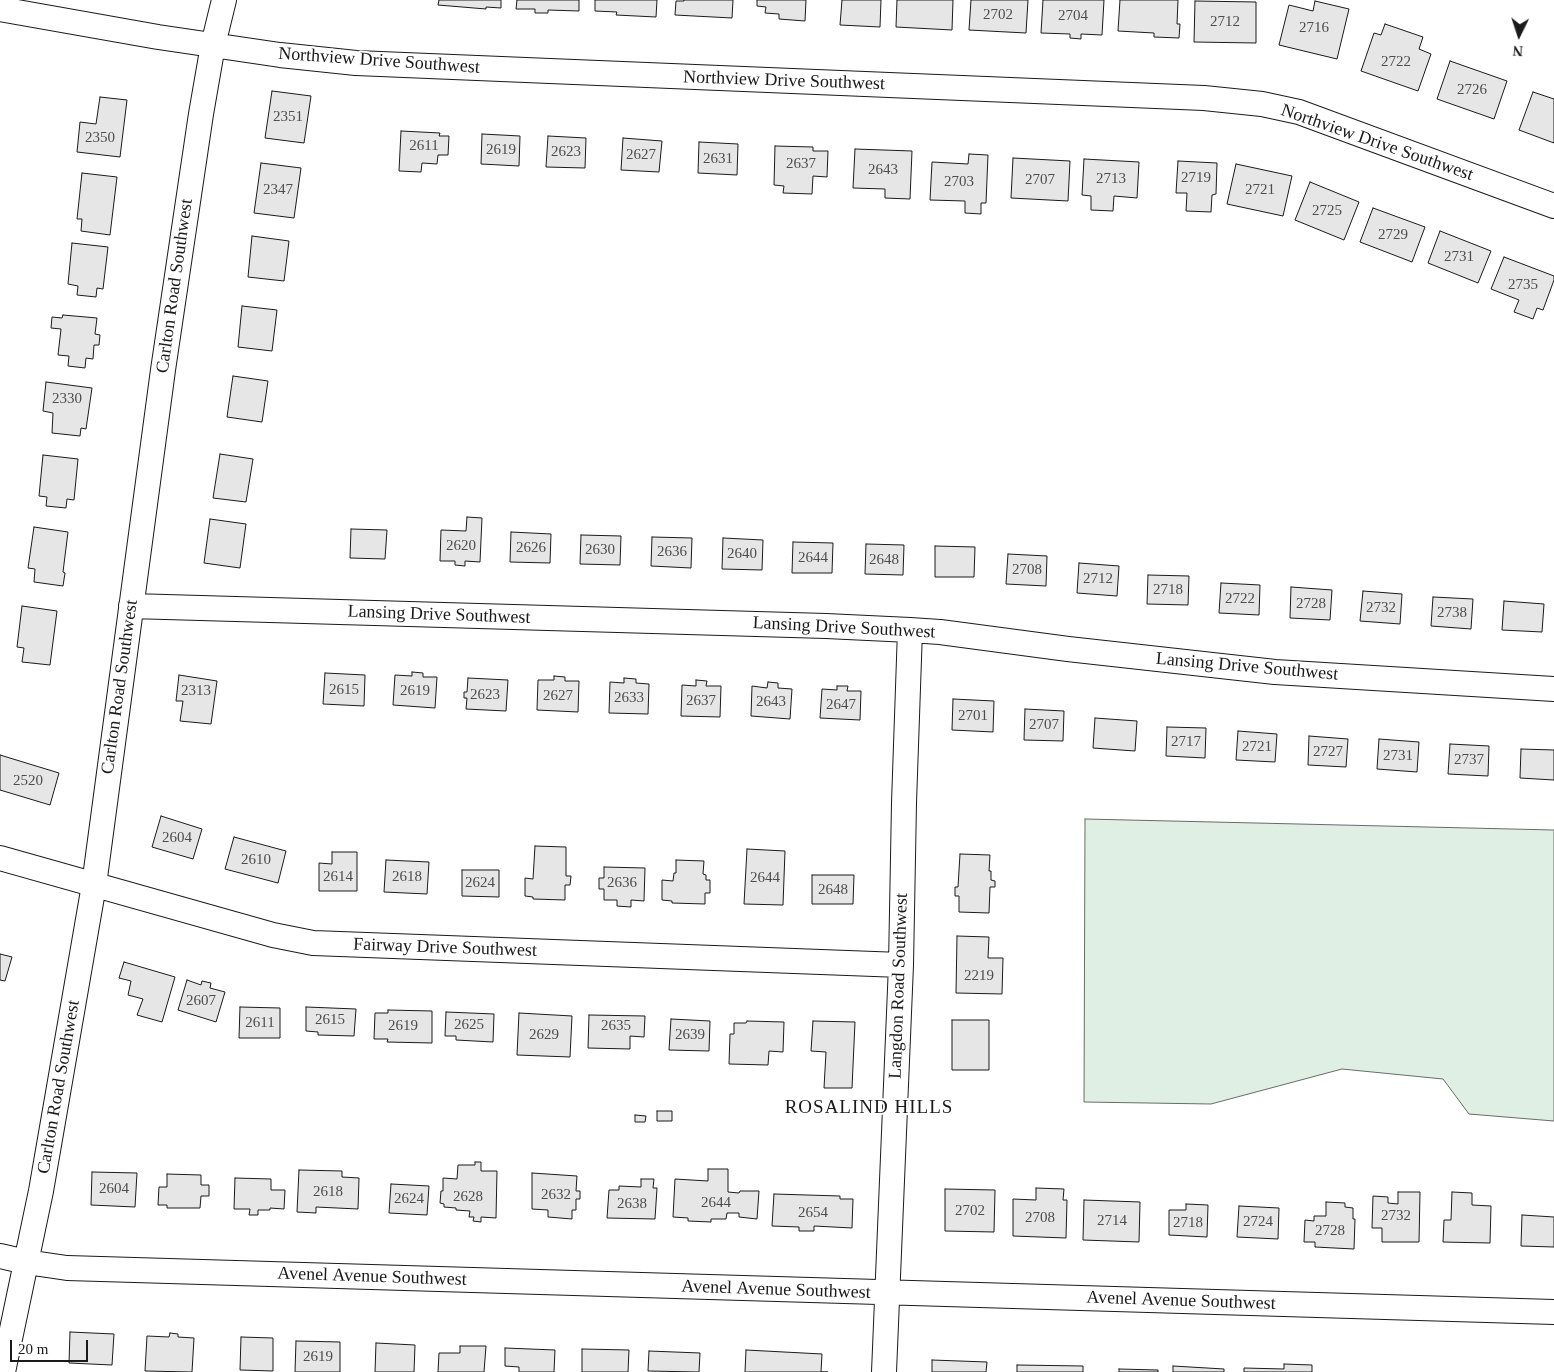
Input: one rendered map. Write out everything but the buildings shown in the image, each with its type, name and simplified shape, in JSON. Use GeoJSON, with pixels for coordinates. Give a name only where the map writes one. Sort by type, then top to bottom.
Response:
{"type":"FeatureCollection","features":[{"type":"Feature","properties":{"kind":"street","name":"Carlton Road Southwest"},"geometry":{"type":"LineString","coordinates":[[3,1372],[41,1191],[94,885],[163,370],[201,114],[213,45],[224,0]]}},
{"type":"Feature","properties":{"kind":"street","name":"Northview Drive Southwest"},"geometry":{"type":"LineString","coordinates":[[0,8],[213,45],[356,64],[1194,98],[1262,104],[1299,112],[1554,206]]}},
{"type":"Feature","properties":{"kind":"street","name":"Lansing Drive Southwest"},"geometry":{"type":"LineString","coordinates":[[131,606],[910,630],[1275,672],[1554,689]]}},
{"type":"Feature","properties":{"kind":"street","name":"Langdon Road Southwest"},"geometry":{"type":"LineString","coordinates":[[884,1372],[901,965],[910,630]]}},
{"type":"Feature","properties":{"kind":"street","name":"Fairway Drive Southwest"},"geometry":{"type":"LineString","coordinates":[[0,858],[273,936],[313,943],[901,965]]}},
{"type":"Feature","properties":{"kind":"street","name":"Avenel Avenue Southwest"},"geometry":{"type":"LineString","coordinates":[[0,1256],[26,1262],[77,1268],[1554,1312]]}},
{"type":"Feature","properties":{"kind":"green space"},"geometry":{"type":"Polygon","coordinates":[[[1085,819],[1554,830],[1554,1121],[1469,1114],[1443,1079],[1342,1069],[1211,1104],[1084,1102],[1085,819]]]}},
{"type":"Feature","properties":{"kind":"district","name":"ROSALIND HILLS"},"geometry":{"type":"Point","coordinates":[869,1108]}}]}
